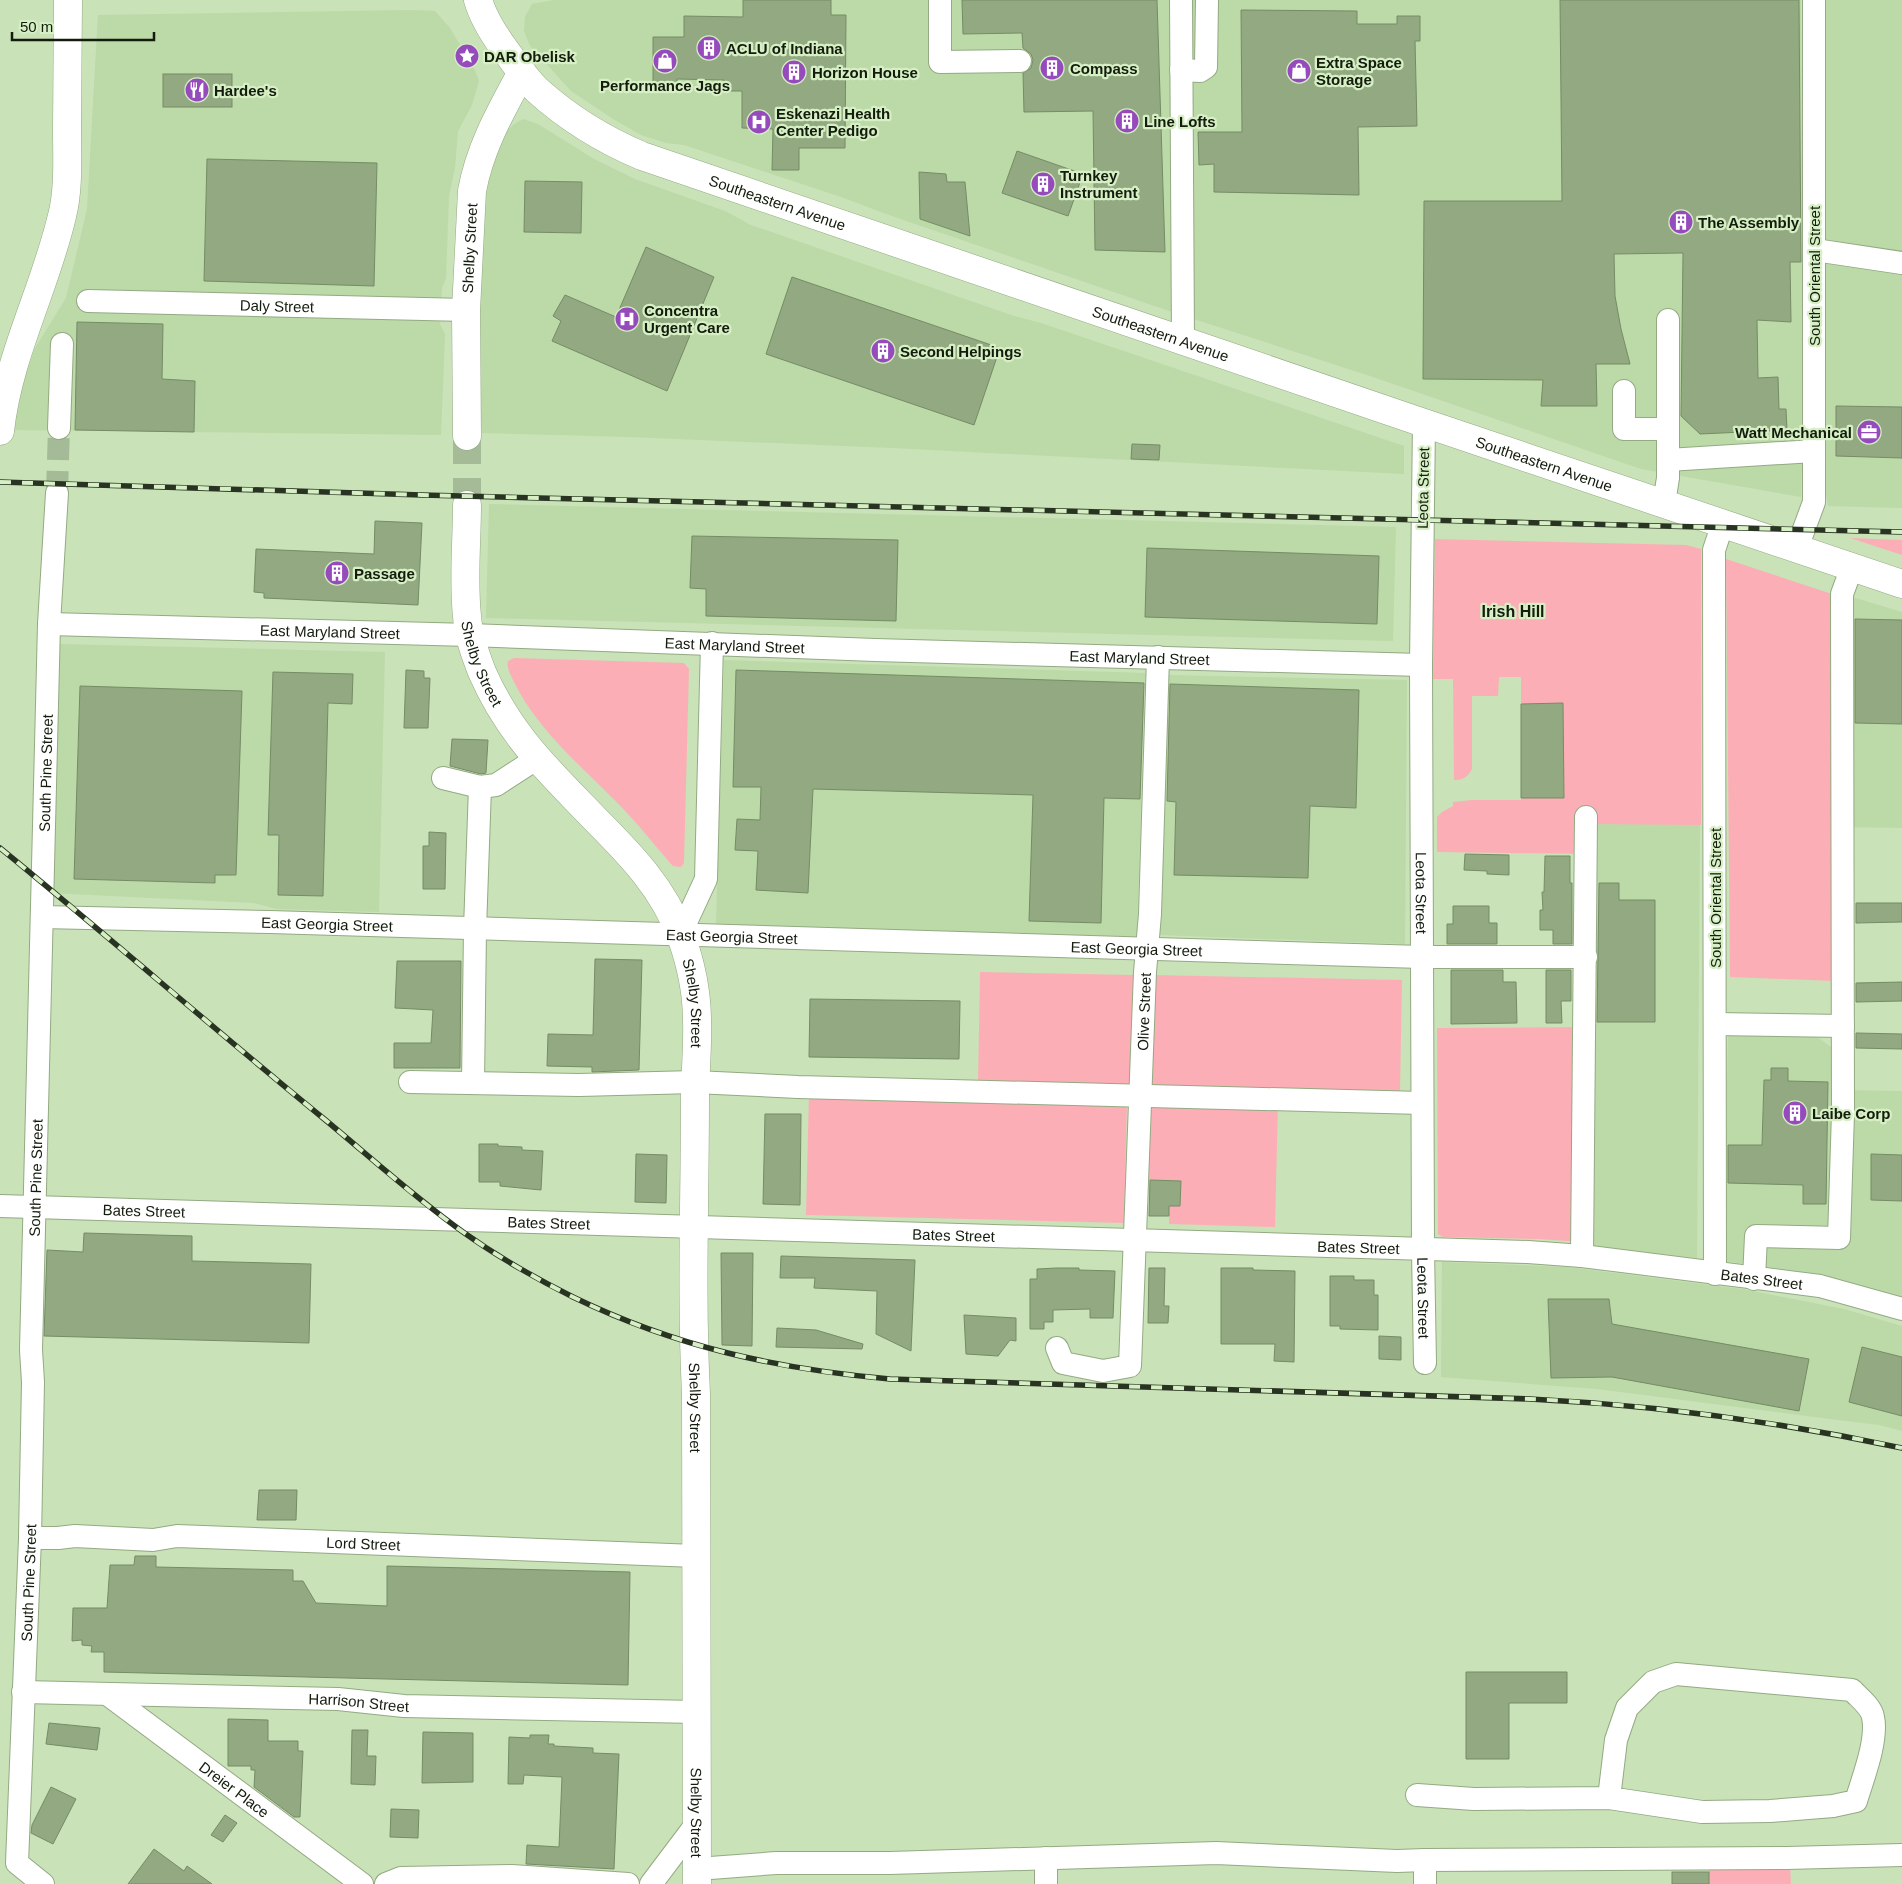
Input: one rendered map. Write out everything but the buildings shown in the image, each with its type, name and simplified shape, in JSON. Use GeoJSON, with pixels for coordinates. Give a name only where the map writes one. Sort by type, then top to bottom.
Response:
{"type":"FeatureCollection","features":[{"type":"Feature","properties":{"kind":"main road"},"geometry":{"type":"LineString","coordinates":[[0,431],[17,352],[51,257],[63,214],[67,168],[68,0]]}},
{"type":"Feature","properties":{"kind":"main road","name":"Southeastern Avenue"},"geometry":{"type":"LineString","coordinates":[[478,0],[480,9],[493,32],[537,90],[568,114],[614,143],[642,156],[1424,424],[1902,584]]}},
{"type":"Feature","properties":{"kind":"main road","name":"Shelby Street"},"geometry":{"type":"LineString","coordinates":[[467,436],[466,310],[470,215],[475,172],[492,126],[522,72]]}},
{"type":"Feature","properties":{"kind":"main road","name":"Shelby Street"},"geometry":{"type":"LineString","coordinates":[[467,505],[467,617],[476,657],[492,694],[507,721],[536,759],[636,860],[656,886],[680,935],[692,972],[698,1023],[695,1082],[693,1226],[697,1876]]}},
{"type":"Feature","properties":{"kind":"street"},"geometry":{"type":"LineString","coordinates":[[940,0],[940,62],[1020,61]]}},
{"type":"Feature","properties":{"kind":"street"},"geometry":{"type":"LineString","coordinates":[[1181,0],[1183,341]]}},
{"type":"Feature","properties":{"kind":"street"},"geometry":{"type":"LineString","coordinates":[[1181,70],[1200,71],[1206,67],[1207,0]]}},
{"type":"Feature","properties":{"kind":"street","name":"South Oriental Street"},"geometry":{"type":"LineString","coordinates":[[1797,548],[1814,502],[1814,0]]}},
{"type":"Feature","properties":{"kind":"street"},"geometry":{"type":"LineString","coordinates":[[1815,250],[1902,263]]}},
{"type":"Feature","properties":{"kind":"street","name":"Daly Street"},"geometry":{"type":"LineString","coordinates":[[88,301],[466,310]]}},
{"type":"Feature","properties":{"kind":"street"},"geometry":{"type":"LineString","coordinates":[[1664,503],[1668,478],[1668,320]]}},
{"type":"Feature","properties":{"kind":"street"},"geometry":{"type":"LineString","coordinates":[[59,428],[62,344]]}},
{"type":"Feature","properties":{"kind":"street"},"geometry":{"type":"LineString","coordinates":[[1624,391],[1624,430],[1668,429]]}},
{"type":"Feature","properties":{"kind":"street","name":"Leota Street"},"geometry":{"type":"LineString","coordinates":[[1424,424],[1421,665],[1422,1103],[1425,1363]]}},
{"type":"Feature","properties":{"kind":"street"},"geometry":{"type":"LineString","coordinates":[[1668,460],[1814,451]]}},
{"type":"Feature","properties":{"kind":"street","name":"South Pine Street"},"geometry":{"type":"LineString","coordinates":[[43,1884],[17,1863],[30,1538],[34,1207],[49,624],[57,493]]}},
{"type":"Feature","properties":{"kind":"street","name":"South Oriental Street"},"geometry":{"type":"LineString","coordinates":[[1715,1274],[1714,550],[1723,523]]}},
{"type":"Feature","properties":{"kind":"street"},"geometry":{"type":"LineString","coordinates":[[1754,1279],[1756,1236],[1839,1238],[1843,1113],[1842,594],[1852,567]]}},
{"type":"Feature","properties":{"kind":"street","name":"East Maryland Street"},"geometry":{"type":"LineString","coordinates":[[49,624],[470,635],[875,650],[1421,665]]}},
{"type":"Feature","properties":{"kind":"street"},"geometry":{"type":"LineString","coordinates":[[680,935],[706,879],[712,643]]}},
{"type":"Feature","properties":{"kind":"street","name":"Olive Street"},"geometry":{"type":"LineString","coordinates":[[1057,1348],[1063,1363],[1103,1371],[1130,1366],[1146,948],[1150,914],[1158,657]]}},
{"type":"Feature","properties":{"kind":"street"},"geometry":{"type":"LineString","coordinates":[[443,778],[480,787],[496,785],[536,759]]}},
{"type":"Feature","properties":{"kind":"street"},"geometry":{"type":"LineString","coordinates":[[473,1083],[475,929],[480,787]]}},
{"type":"Feature","properties":{"kind":"street"},"geometry":{"type":"LineString","coordinates":[[1582,1256],[1586,818]]}},
{"type":"Feature","properties":{"kind":"street","name":"East Georgia Street"},"geometry":{"type":"LineString","coordinates":[[42,917],[270,922],[1422,957],[1586,957]]}},
{"type":"Feature","properties":{"kind":"street"},"geometry":{"type":"LineString","coordinates":[[1715,1024],[1843,1026]]}},
{"type":"Feature","properties":{"kind":"street"},"geometry":{"type":"LineString","coordinates":[[410,1082],[579,1085],[695,1082],[798,1087],[1422,1103]]}},
{"type":"Feature","properties":{"kind":"street","name":"Bates Street"},"geometry":{"type":"LineString","coordinates":[[0,1206],[401,1217],[448,1221],[693,1226],[1528,1252],[1582,1256],[1836,1289],[1902,1309]]}},
{"type":"Feature","properties":{"kind":"street","name":"Lord Street"},"geometry":{"type":"LineString","coordinates":[[30,1538],[75,1536],[153,1540],[177,1536],[696,1556]]}},
{"type":"Feature","properties":{"kind":"street"},"geometry":{"type":"LineString","coordinates":[[1418,1796],[1474,1799],[1609,1798],[1702,1812],[1770,1811],[1833,1806],[1856,1801],[1873,1742],[1873,1716],[1866,1704],[1852,1690],[1676,1674],[1653,1682],[1626,1708],[1616,1740],[1609,1798]]}},
{"type":"Feature","properties":{"kind":"street","name":"Harrison Street"},"geometry":{"type":"LineString","coordinates":[[24,1692],[338,1699],[424,1706],[696,1712]]}},
{"type":"Feature","properties":{"kind":"street","name":"Dreier Place"},"geometry":{"type":"LineString","coordinates":[[107,1694],[362,1884]]}},
{"type":"Feature","properties":{"kind":"street"},"geometry":{"type":"LineString","coordinates":[[651,1884],[697,1823]]}},
{"type":"Feature","properties":{"kind":"street"},"geometry":{"type":"LineString","coordinates":[[697,1876],[776,1863],[890,1863],[1216,1853],[1397,1861],[1787,1858],[1902,1855]]}},
{"type":"Feature","properties":{"kind":"street"},"geometry":{"type":"LineString","coordinates":[[1046,1858],[1046,1884]]}},
{"type":"Feature","properties":{"kind":"street"},"geometry":{"type":"LineString","coordinates":[[1425,1860],[1425,1884]]}},
{"type":"Feature","properties":{"kind":"street"},"geometry":{"type":"LineString","coordinates":[[386,1884],[401,1878],[512,1876],[628,1884]]}},
{"type":"Feature","properties":{"kind":"shaded area"},"geometry":{"type":"Polygon","coordinates":[[[554,0],[1801,0],[1803,430],[1801,497],[1641,469],[1370,376],[1175,313],[844,198],[684,145],[666,143],[641,135],[571,91],[530,46],[524,31],[525,17],[532,4],[554,0]]]}},
{"type":"Feature","properties":{"kind":"shaded area"},"geometry":{"type":"Polygon","coordinates":[[[1825,0],[1902,0],[1902,508],[1828,506],[1824,481],[1825,0]]]}},
{"type":"Feature","properties":{"kind":"shaded area"},"geometry":{"type":"Polygon","coordinates":[[[435,11],[450,28],[475,70],[479,81],[472,105],[458,131],[455,168],[449,196],[446,278],[442,288],[440,324],[445,334],[441,435],[8,430],[9,421],[35,348],[66,298],[87,209],[98,15],[435,11]]]}},
{"type":"Feature","properties":{"kind":"shaded area"},"geometry":{"type":"Polygon","coordinates":[[[523,119],[538,124],[594,159],[635,179],[725,211],[751,225],[1014,316],[1041,323],[1404,446],[1404,474],[892,448],[482,433],[476,328],[486,170],[498,140],[513,125],[523,119]]]}},
{"type":"Feature","properties":{"kind":"shaded area"},"geometry":{"type":"Polygon","coordinates":[[[489,504],[1396,527],[1393,641],[486,618],[489,504]]]}},
{"type":"Feature","properties":{"kind":"shaded area"},"geometry":{"type":"Polygon","coordinates":[[[1850,538],[1902,540],[1902,555],[1850,538]]]}},
{"type":"Feature","properties":{"kind":"shaded area"},"geometry":{"type":"Polygon","coordinates":[[[1435,539],[1686,545],[1701,549],[1701,825],[1594,824],[1593,854],[1437,852],[1437,817],[1453,806],[1453,802],[1564,797],[1563,704],[1521,704],[1521,677],[1499,677],[1498,696],[1472,696],[1472,769],[1465,778],[1454,780],[1453,679],[1433,679],[1435,539]]]}},
{"type":"Feature","properties":{"kind":"shaded area"},"geometry":{"type":"Polygon","coordinates":[[[1726,559],[1835,595],[1834,981],[1730,977],[1726,559]]]}},
{"type":"Feature","properties":{"kind":"shaded area"},"geometry":{"type":"Polygon","coordinates":[[[1842,594],[1902,612],[1902,828],[1842,827],[1842,594]]]}},
{"type":"Feature","properties":{"kind":"shaded area"},"geometry":{"type":"Polygon","coordinates":[[[59,644],[385,652],[379,912],[276,909],[254,903],[50,893],[59,644]]]}},
{"type":"Feature","properties":{"kind":"shaded area"},"geometry":{"type":"Polygon","coordinates":[[[514,658],[684,663],[689,669],[684,863],[681,867],[671,864],[628,814],[566,752],[537,719],[509,671],[508,661],[514,658]]]}},
{"type":"Feature","properties":{"kind":"shaded area"},"geometry":{"type":"Polygon","coordinates":[[[724,660],[1145,673],[1137,938],[716,925],[724,660]]]}},
{"type":"Feature","properties":{"kind":"shaded area"},"geometry":{"type":"Polygon","coordinates":[[[1164,675],[1407,680],[1405,944],[1158,935],[1164,675]]]}},
{"type":"Feature","properties":{"kind":"shaded area"},"geometry":{"type":"Polygon","coordinates":[[[1700,816],[1697,1258],[1582,1245],[1586,817],[1700,816]]]}},
{"type":"Feature","properties":{"kind":"shaded area"},"geometry":{"type":"Polygon","coordinates":[[[980,972],[1133,975],[1131,1086],[978,1083],[980,972]]]}},
{"type":"Feature","properties":{"kind":"shaded area"},"geometry":{"type":"Polygon","coordinates":[[[1152,975],[1402,980],[1400,1092],[1149,1087],[1152,975]]]}},
{"type":"Feature","properties":{"kind":"shaded area"},"geometry":{"type":"Polygon","coordinates":[[[1584,1027],[1582,1242],[1443,1237],[1438,1234],[1437,1028],[1584,1027]]]}},
{"type":"Feature","properties":{"kind":"shaded area"},"geometry":{"type":"Polygon","coordinates":[[[1728,1032],[1810,1032],[1834,1049],[1834,1090],[1902,1091],[1902,1298],[1824,1275],[1724,1261],[1728,1032]]]}},
{"type":"Feature","properties":{"kind":"shaded area"},"geometry":{"type":"Polygon","coordinates":[[[809,1093],[1127,1101],[1124,1223],[806,1215],[809,1093]]]}},
{"type":"Feature","properties":{"kind":"shaded area"},"geometry":{"type":"Polygon","coordinates":[[[1149,1099],[1278,1102],[1275,1227],[1169,1224],[1169,1206],[1181,1181],[1148,1180],[1149,1099]]]}},
{"type":"Feature","properties":{"kind":"shaded area"},"geometry":{"type":"Polygon","coordinates":[[[1442,1262],[1567,1267],[1742,1289],[1844,1309],[1902,1326],[1902,1431],[1879,1425],[1597,1389],[1441,1377],[1442,1262]]]}},
{"type":"Feature","properties":{"kind":"shaded area"},"geometry":{"type":"Polygon","coordinates":[[[1790,1865],[1791,1884],[1709,1884],[1709,1866],[1790,1865]]]}},
{"type":"Feature","properties":{"kind":"tunnel"},"geometry":{"type":"LineString","coordinates":[[57,493],[59,428]]}},
{"type":"Feature","properties":{"kind":"tunnel"},"geometry":{"type":"LineString","coordinates":[[467,436],[467,505]]}},
{"type":"Feature","properties":{"kind":"railway"},"geometry":{"type":"LineString","coordinates":[[0,482],[422,495],[1902,532]]}},
{"type":"Feature","properties":{"kind":"railway"},"geometry":{"type":"LineString","coordinates":[[0,848],[392,1176],[463,1232],[517,1267],[573,1297],[650,1330],[728,1353],[767,1362],[848,1375],[890,1379],[1577,1402],[1717,1416],[1810,1430],[1902,1448]]}},
{"type":"Feature","properties":{"kind":"place","name":"ACLU of Indiana"},"geometry":{"type":"Point","coordinates":[709,48]}},
{"type":"Feature","properties":{"kind":"place","name":"DAR Obelisk"},"geometry":{"type":"Point","coordinates":[467,56]}},
{"type":"Feature","properties":{"kind":"place","name":"Performance Jags"},"geometry":{"type":"Point","coordinates":[665,61]}},
{"type":"Feature","properties":{"kind":"place","name":"Compass"},"geometry":{"type":"Point","coordinates":[1052,68]}},
{"type":"Feature","properties":{"kind":"place","name":"Extra Space Storage"},"geometry":{"type":"Point","coordinates":[1299,71]}},
{"type":"Feature","properties":{"kind":"place","name":"Horizon House"},"geometry":{"type":"Point","coordinates":[794,72]}},
{"type":"Feature","properties":{"kind":"place","name":"Hardee's"},"geometry":{"type":"Point","coordinates":[197,90]}},
{"type":"Feature","properties":{"kind":"place","name":"Line Lofts"},"geometry":{"type":"Point","coordinates":[1127,121]}},
{"type":"Feature","properties":{"kind":"place","name":"Eskenazi Health Center Pedigo"},"geometry":{"type":"Point","coordinates":[759,122]}},
{"type":"Feature","properties":{"kind":"place","name":"Turnkey Instrument"},"geometry":{"type":"Point","coordinates":[1043,184]}},
{"type":"Feature","properties":{"kind":"place","name":"The Assembly"},"geometry":{"type":"Point","coordinates":[1681,222]}},
{"type":"Feature","properties":{"kind":"place","name":"Concentra Urgent Care"},"geometry":{"type":"Point","coordinates":[627,319]}},
{"type":"Feature","properties":{"kind":"place","name":"Second Helpings"},"geometry":{"type":"Point","coordinates":[883,351]}},
{"type":"Feature","properties":{"kind":"place","name":"Watt Mechanical"},"geometry":{"type":"Point","coordinates":[1869,432]}},
{"type":"Feature","properties":{"kind":"place","name":"Passage"},"geometry":{"type":"Point","coordinates":[337,573]}},
{"type":"Feature","properties":{"kind":"place","name":"Laibe Corp"},"geometry":{"type":"Point","coordinates":[1795,1113]}},
{"type":"Feature","properties":{"kind":"district","name":"Irish Hill"},"geometry":{"type":"Point","coordinates":[1513,611]}}]}
